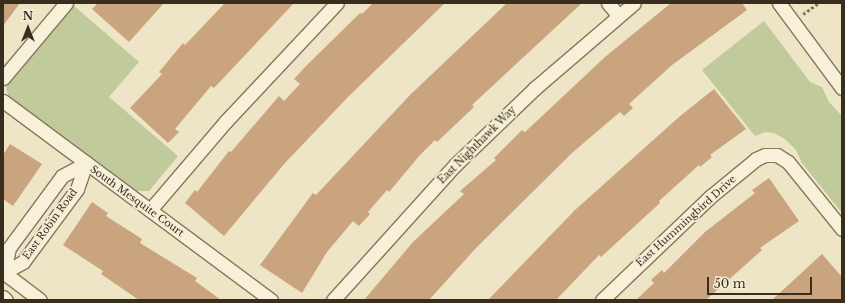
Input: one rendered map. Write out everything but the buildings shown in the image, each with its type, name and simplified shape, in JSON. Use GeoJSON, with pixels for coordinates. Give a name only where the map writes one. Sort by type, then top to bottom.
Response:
{"type":"FeatureCollection","features":[{"type":"Feature","properties":{"kind":"street"},"geometry":{"type":"LineString","coordinates":[[3,78],[66,3]]}},
{"type":"Feature","properties":{"kind":"street"},"geometry":{"type":"LineString","coordinates":[[150,210],[226,121],[337,3]]}},
{"type":"Feature","properties":{"kind":"street"},"geometry":{"type":"LineString","coordinates":[[608,3],[618,15]]}},
{"type":"Feature","properties":{"kind":"street","name":"East Nighthawk Way"},"geometry":{"type":"LineString","coordinates":[[333,300],[456,164],[535,88],[618,15],[634,3]]}},
{"type":"Feature","properties":{"kind":"street"},"geometry":{"type":"LineString","coordinates":[[779,3],[842,88]]}},
{"type":"Feature","properties":{"kind":"street","name":"South Mesquite Court"},"geometry":{"type":"LineString","coordinates":[[3,101],[271,300]]}},
{"type":"Feature","properties":{"kind":"street","name":"East Hummingbird Drive"},"geometry":{"type":"LineString","coordinates":[[602,300],[671,232],[756,159],[765,155],[777,155],[788,162],[842,229]]}},
{"type":"Feature","properties":{"kind":"street","name":"East Robin Road"},"geometry":{"type":"LineString","coordinates":[[3,273],[10,248],[62,176],[86,163]]}},
{"type":"Feature","properties":{"kind":"street","name":"East Robin Road"},"geometry":{"type":"LineString","coordinates":[[3,273],[23,262],[77,189],[86,163]]}},
{"type":"Feature","properties":{"kind":"street"},"geometry":{"type":"LineString","coordinates":[[3,273],[40,300]]}},
{"type":"Feature","properties":{"kind":"street"},"geometry":{"type":"LineString","coordinates":[[3,297],[6,300]]}},
{"type":"Feature","properties":{"kind":"path"},"geometry":{"type":"LineString","coordinates":[[793,21],[819,3]]}},
{"type":"Feature","properties":{"kind":"green space"},"geometry":{"type":"Polygon","coordinates":[[[73,5],[139,62],[109,97],[178,156],[149,191],[137,191],[9,97],[6,88],[8,81],[73,5]]]}},
{"type":"Feature","properties":{"kind":"green space"},"geometry":{"type":"Polygon","coordinates":[[[764,21],[810,82],[822,87],[829,102],[842,116],[842,213],[802,163],[796,150],[785,139],[774,133],[765,132],[755,136],[702,70],[764,21]]]}}]}
